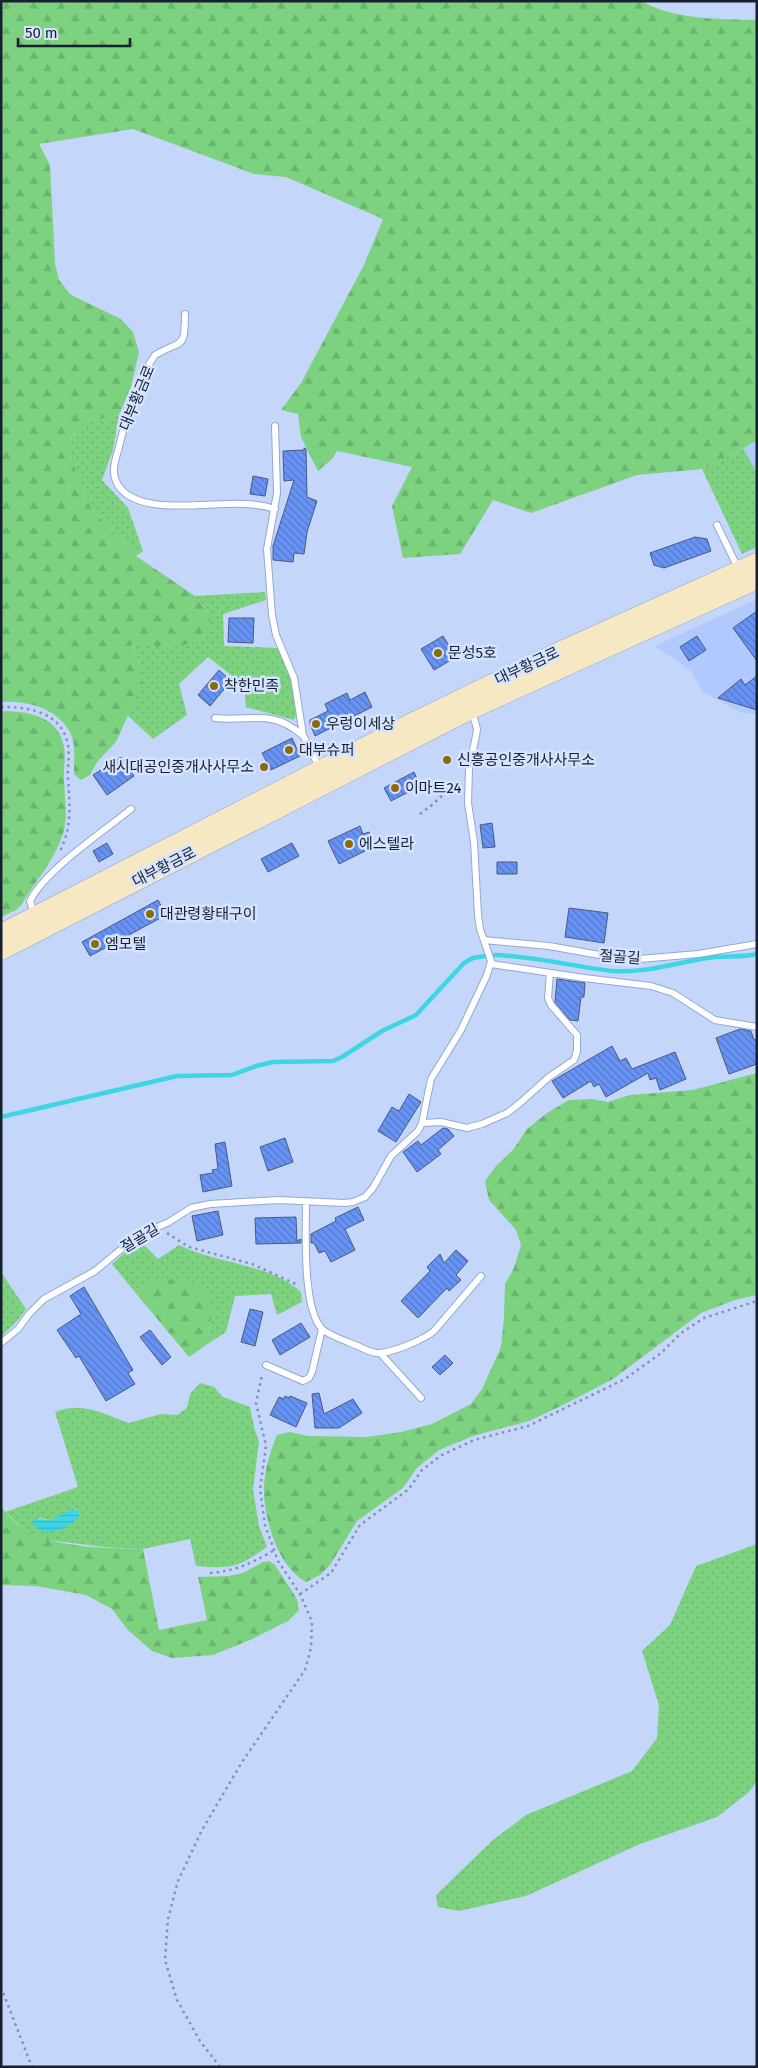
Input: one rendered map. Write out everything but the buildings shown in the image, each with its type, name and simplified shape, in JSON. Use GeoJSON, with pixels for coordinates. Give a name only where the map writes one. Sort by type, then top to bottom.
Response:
{"type":"FeatureCollection","features":[{"type":"Feature","properties":{"kind":"main road","name":"대부황금로"},"geometry":{"type":"LineString","coordinates":[[1,934],[324,777],[468,703],[544,658],[747,578],[757,562]]}},
{"type":"Feature","properties":{"kind":"main road","name":"대부황금로"},"geometry":{"type":"LineString","coordinates":[[1,951],[191,853],[324,777]]}},
{"type":"Feature","properties":{"kind":"lane","name":"대부황금로"},"geometry":{"type":"LineString","coordinates":[[185,314],[185,336],[182,342],[178,346],[155,355],[126,416],[115,461],[114,473],[116,481],[127,495],[144,502],[172,505],[247,504],[275,509]]}},
{"type":"Feature","properties":{"kind":"lane"},"geometry":{"type":"LineString","coordinates":[[275,426],[277,493],[267,549],[272,615],[276,635],[294,678],[303,735],[324,777]]}},
{"type":"Feature","properties":{"kind":"lane"},"geometry":{"type":"LineString","coordinates":[[717,525],[747,578]]}},
{"type":"Feature","properties":{"kind":"lane"},"geometry":{"type":"LineString","coordinates":[[468,703],[477,729],[469,768],[468,804],[474,842],[478,915],[484,940],[490,954],[490,964],[487,975],[461,1030],[431,1079],[422,1123],[441,1122],[466,1128],[482,1124],[506,1113],[549,1077],[574,1060],[577,1051],[577,1035],[551,1005],[548,998],[550,973]]}},
{"type":"Feature","properties":{"kind":"lane"},"geometry":{"type":"LineString","coordinates":[[215,718],[253,716],[271,718],[284,722],[303,735]]}},
{"type":"Feature","properties":{"kind":"lane"},"geometry":{"type":"LineString","coordinates":[[36,916],[30,906],[30,901],[34,892],[47,876],[131,809]]}},
{"type":"Feature","properties":{"kind":"lane","name":"절골길"},"geometry":{"type":"LineString","coordinates":[[484,940],[549,946],[628,960],[698,954],[757,944]]}},
{"type":"Feature","properties":{"kind":"lane","name":"절골길"},"geometry":{"type":"LineString","coordinates":[[490,964],[657,988],[673,993],[715,1020],[757,1027]]}},
{"type":"Feature","properties":{"kind":"lane","name":"절골길"},"geometry":{"type":"LineString","coordinates":[[1,1343],[18,1329],[29,1314],[44,1299],[95,1271],[125,1246],[191,1208],[205,1205],[278,1200],[353,1202],[365,1197],[373,1188],[391,1156],[418,1131],[422,1123]]}},
{"type":"Feature","properties":{"kind":"lane"},"geometry":{"type":"LineString","coordinates":[[266,1365],[296,1379],[303,1380],[309,1378],[312,1372],[322,1329],[309,1292],[306,1269],[306,1201]]}},
{"type":"Feature","properties":{"kind":"lane"},"geometry":{"type":"LineString","coordinates":[[322,1329],[368,1351],[380,1353],[427,1337],[481,1276]]}},
{"type":"Feature","properties":{"kind":"lane"},"geometry":{"type":"LineString","coordinates":[[380,1353],[421,1398]]}},
{"type":"Feature","properties":{"kind":"path"},"geometry":{"type":"LineString","coordinates":[[1,707],[34,709],[57,722],[65,733],[68,746],[67,775],[70,819],[61,849],[47,876]]}},
{"type":"Feature","properties":{"kind":"path"},"geometry":{"type":"LineString","coordinates":[[420,814],[451,789],[469,768]]}},
{"type":"Feature","properties":{"kind":"path"},"geometry":{"type":"LineString","coordinates":[[159,1225],[189,1248],[252,1264],[309,1292]]}},
{"type":"Feature","properties":{"kind":"path"},"geometry":{"type":"LineString","coordinates":[[300,1594],[331,1573],[360,1525],[409,1489],[421,1471],[440,1456],[474,1440],[528,1426],[599,1392],[632,1374],[661,1353],[681,1333],[704,1318],[757,1301]]}},
{"type":"Feature","properties":{"kind":"path"},"geometry":{"type":"LineString","coordinates":[[220,2067],[200,2041],[177,2000],[166,1960],[168,1920],[178,1881],[202,1830],[242,1762],[305,1670],[311,1648],[312,1622],[300,1594],[278,1561],[264,1525],[260,1489],[266,1446],[256,1403],[266,1365]]}},
{"type":"Feature","properties":{"kind":"path"},"geometry":{"type":"LineString","coordinates":[[210,1573],[227,1572],[247,1566],[274,1550]]}},
{"type":"Feature","properties":{"kind":"path"},"geometry":{"type":"LineString","coordinates":[[1,1987],[32,2067]]}},
{"type":"Feature","properties":{"kind":"shaded area"},"geometry":{"type":"Polygon","coordinates":[[[757,441],[757,473],[743,448],[757,441]]]}},
{"type":"Feature","properties":{"kind":"shaded area"},"geometry":{"type":"Polygon","coordinates":[[[757,599],[757,714],[742,713],[703,692],[691,671],[655,646],[757,599]]]}},
{"type":"Feature","properties":{"kind":"shaded area"},"geometry":{"type":"Polygon","coordinates":[[[72,1509],[79,1511],[80,1514],[71,1524],[58,1531],[44,1531],[32,1524],[34,1519],[52,1520],[72,1509]]]}},
{"type":"Feature","properties":{"kind":"green space"},"geometry":{"type":"Polygon","coordinates":[[[1,1],[642,1],[668,12],[682,15],[713,19],[757,20],[757,441],[702,469],[637,475],[531,513],[493,500],[460,554],[403,558],[392,506],[412,467],[337,451],[331,460],[318,471],[301,437],[298,414],[281,410],[301,383],[364,265],[383,219],[286,177],[254,174],[133,129],[39,144],[50,165],[55,263],[59,280],[71,295],[121,319],[133,332],[139,352],[131,387],[119,415],[82,423],[70,438],[71,459],[91,508],[136,556],[195,596],[210,613],[211,630],[200,641],[172,648],[131,643],[139,663],[142,684],[116,742],[97,762],[90,775],[81,780],[74,774],[74,752],[70,732],[57,717],[49,711],[30,704],[1,702],[1,1]]]}},
{"type":"Feature","properties":{"kind":"green space"},"geometry":{"type":"Polygon","coordinates":[[[119,415],[113,450],[102,480],[128,508],[143,551],[136,556],[91,508],[71,459],[70,438],[82,423],[119,415]]]}},
{"type":"Feature","properties":{"kind":"green space"},"geometry":{"type":"Polygon","coordinates":[[[743,448],[757,473],[757,547],[742,554],[702,469],[743,448]]]}},
{"type":"Feature","properties":{"kind":"green space"},"geometry":{"type":"Polygon","coordinates":[[[265,592],[266,600],[223,614],[224,646],[278,648],[289,673],[295,695],[296,713],[294,720],[246,707],[244,685],[208,657],[179,684],[187,715],[153,739],[127,715],[139,663],[131,642],[172,648],[210,613],[195,596],[265,592]]]}},
{"type":"Feature","properties":{"kind":"green space"},"geometry":{"type":"Polygon","coordinates":[[[1,711],[22,712],[41,717],[56,728],[65,751],[66,812],[63,834],[52,858],[22,904],[16,910],[1,917],[1,711]]]}},
{"type":"Feature","properties":{"kind":"green space"},"geometry":{"type":"Polygon","coordinates":[[[757,1073],[757,1295],[735,1300],[701,1313],[613,1379],[565,1404],[529,1421],[473,1436],[439,1450],[416,1469],[403,1488],[357,1521],[330,1565],[320,1575],[306,1582],[296,1575],[280,1554],[274,1540],[269,1527],[264,1499],[265,1474],[277,1435],[290,1432],[308,1436],[367,1437],[401,1432],[432,1424],[471,1404],[482,1389],[501,1347],[505,1284],[514,1268],[521,1245],[516,1230],[489,1200],[485,1181],[496,1166],[513,1150],[527,1129],[547,1113],[569,1100],[592,1099],[608,1102],[630,1095],[693,1090],[757,1073]]]}},
{"type":"Feature","properties":{"kind":"green space"},"geometry":{"type":"Polygon","coordinates":[[[139,1240],[158,1259],[179,1245],[274,1275],[288,1282],[301,1292],[302,1302],[277,1315],[271,1294],[235,1296],[226,1332],[206,1345],[213,1310],[148,1282],[134,1291],[112,1264],[139,1240]]]}},
{"type":"Feature","properties":{"kind":"green space"},"geometry":{"type":"Polygon","coordinates":[[[1,1272],[26,1309],[1,1337],[1,1272]]]}},
{"type":"Feature","properties":{"kind":"green space"},"geometry":{"type":"Polygon","coordinates":[[[173,1279],[195,1284],[207,1294],[213,1310],[206,1345],[189,1357],[134,1291],[148,1282],[173,1279]]]}},
{"type":"Feature","properties":{"kind":"green space"},"geometry":{"type":"Polygon","coordinates":[[[200,1383],[214,1387],[223,1397],[250,1407],[259,1442],[253,1489],[259,1526],[267,1547],[257,1554],[234,1566],[196,1566],[190,1539],[143,1549],[104,1547],[47,1540],[25,1530],[5,1512],[78,1487],[55,1412],[65,1409],[84,1408],[129,1423],[161,1414],[177,1415],[187,1408],[190,1394],[200,1383]],[[76,1509],[52,1520],[38,1518],[35,1527],[80,1514],[76,1509]]]}},
{"type":"Feature","properties":{"kind":"green space"},"geometry":{"type":"Polygon","coordinates":[[[1,1506],[13,1521],[46,1539],[65,1544],[143,1549],[159,1630],[207,1620],[198,1577],[229,1576],[243,1573],[263,1562],[269,1561],[275,1565],[297,1599],[299,1610],[288,1621],[250,1640],[213,1655],[172,1658],[152,1651],[128,1630],[112,1609],[86,1595],[36,1586],[1,1585],[1,1506]]]}},
{"type":"Feature","properties":{"kind":"green space"},"geometry":{"type":"Polygon","coordinates":[[[757,1544],[757,1781],[749,1792],[717,1817],[640,1844],[526,1896],[459,1911],[438,1907],[436,1895],[493,1840],[526,1815],[632,1771],[657,1738],[659,1705],[642,1651],[670,1625],[696,1566],[757,1544]]]}},
{"type":"Feature","properties":{"kind":"waterway"},"geometry":{"type":"LineString","coordinates":[[495,955],[525,957],[598,969],[625,971],[649,969],[713,957],[757,954]]}},
{"type":"Feature","properties":{"kind":"waterway"},"geometry":{"type":"LineString","coordinates":[[1,1117],[177,1076],[232,1075],[273,1062],[333,1061],[382,1031],[416,1015],[464,963],[473,958],[485,956]]}},
{"type":"Feature","properties":{"kind":"place","name":"문성5호"},"geometry":{"type":"Point","coordinates":[438,653]}},
{"type":"Feature","properties":{"kind":"place","name":"착한민족"},"geometry":{"type":"Point","coordinates":[214,686]}},
{"type":"Feature","properties":{"kind":"place","name":"우렁이세상"},"geometry":{"type":"Point","coordinates":[316,724]}},
{"type":"Feature","properties":{"kind":"place","name":"대부슈퍼"},"geometry":{"type":"Point","coordinates":[289,750]}},
{"type":"Feature","properties":{"kind":"place","name":"신흥공인중개사사무소"},"geometry":{"type":"Point","coordinates":[447,760]}},
{"type":"Feature","properties":{"kind":"place","name":"새시대공인중개사사무소"},"geometry":{"type":"Point","coordinates":[264,767]}},
{"type":"Feature","properties":{"kind":"place","name":"이마트24"},"geometry":{"type":"Point","coordinates":[395,788]}},
{"type":"Feature","properties":{"kind":"place","name":"에스텔라"},"geometry":{"type":"Point","coordinates":[349,844]}},
{"type":"Feature","properties":{"kind":"place","name":"대관령황태구이"},"geometry":{"type":"Point","coordinates":[150,914]}},
{"type":"Feature","properties":{"kind":"place","name":"엠모텔"},"geometry":{"type":"Point","coordinates":[95,944]}}]}
